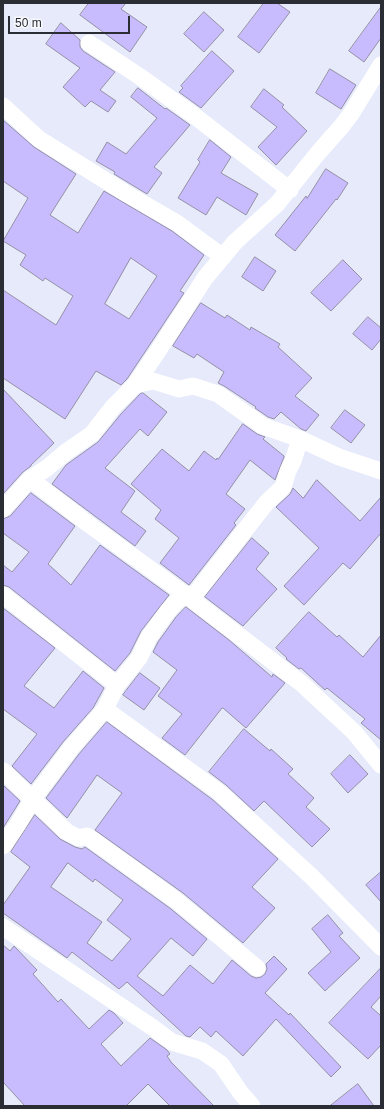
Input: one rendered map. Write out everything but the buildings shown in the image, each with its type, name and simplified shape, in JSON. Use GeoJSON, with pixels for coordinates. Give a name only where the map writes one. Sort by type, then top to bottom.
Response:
{"type":"FeatureCollection","features":[{"type":"Feature","properties":{"kind":"street"},"geometry":{"type":"LineString","coordinates":[[89,43],[139,76],[196,117],[290,190]]}},
{"type":"Feature","properties":{"kind":"street"},"geometry":{"type":"LineString","coordinates":[[3,508],[30,479],[92,434],[113,407],[135,385],[204,278],[235,242],[277,204],[290,190],[318,153],[351,114],[381,65]]}},
{"type":"Feature","properties":{"kind":"street"},"geometry":{"type":"LineString","coordinates":[[3,106],[40,139],[177,224],[223,257]]}},
{"type":"Feature","properties":{"kind":"street"},"geometry":{"type":"LineString","coordinates":[[135,385],[153,381],[179,389],[193,386],[218,394],[262,426],[300,440],[339,457],[381,471]]}},
{"type":"Feature","properties":{"kind":"street"},"geometry":{"type":"LineString","coordinates":[[3,846],[32,800],[71,748],[105,709],[117,685],[139,658],[149,637],[168,611],[176,602],[186,596],[195,594],[267,502],[283,487],[300,440]]}},
{"type":"Feature","properties":{"kind":"street"},"geometry":{"type":"LineString","coordinates":[[30,479],[302,683],[354,732],[381,765]]}},
{"type":"Feature","properties":{"kind":"street"},"geometry":{"type":"LineString","coordinates":[[3,595],[117,685]]}},
{"type":"Feature","properties":{"kind":"street"},"geometry":{"type":"LineString","coordinates":[[105,709],[219,792],[311,876],[381,947]]}},
{"type":"Feature","properties":{"kind":"street"},"geometry":{"type":"LineString","coordinates":[[3,771],[67,832],[79,838],[87,836],[177,901],[257,968]]}},
{"type":"Feature","properties":{"kind":"street"},"geometry":{"type":"LineString","coordinates":[[3,927],[172,1042],[194,1048],[211,1056],[221,1064],[240,1092],[252,1106]]}}]}
